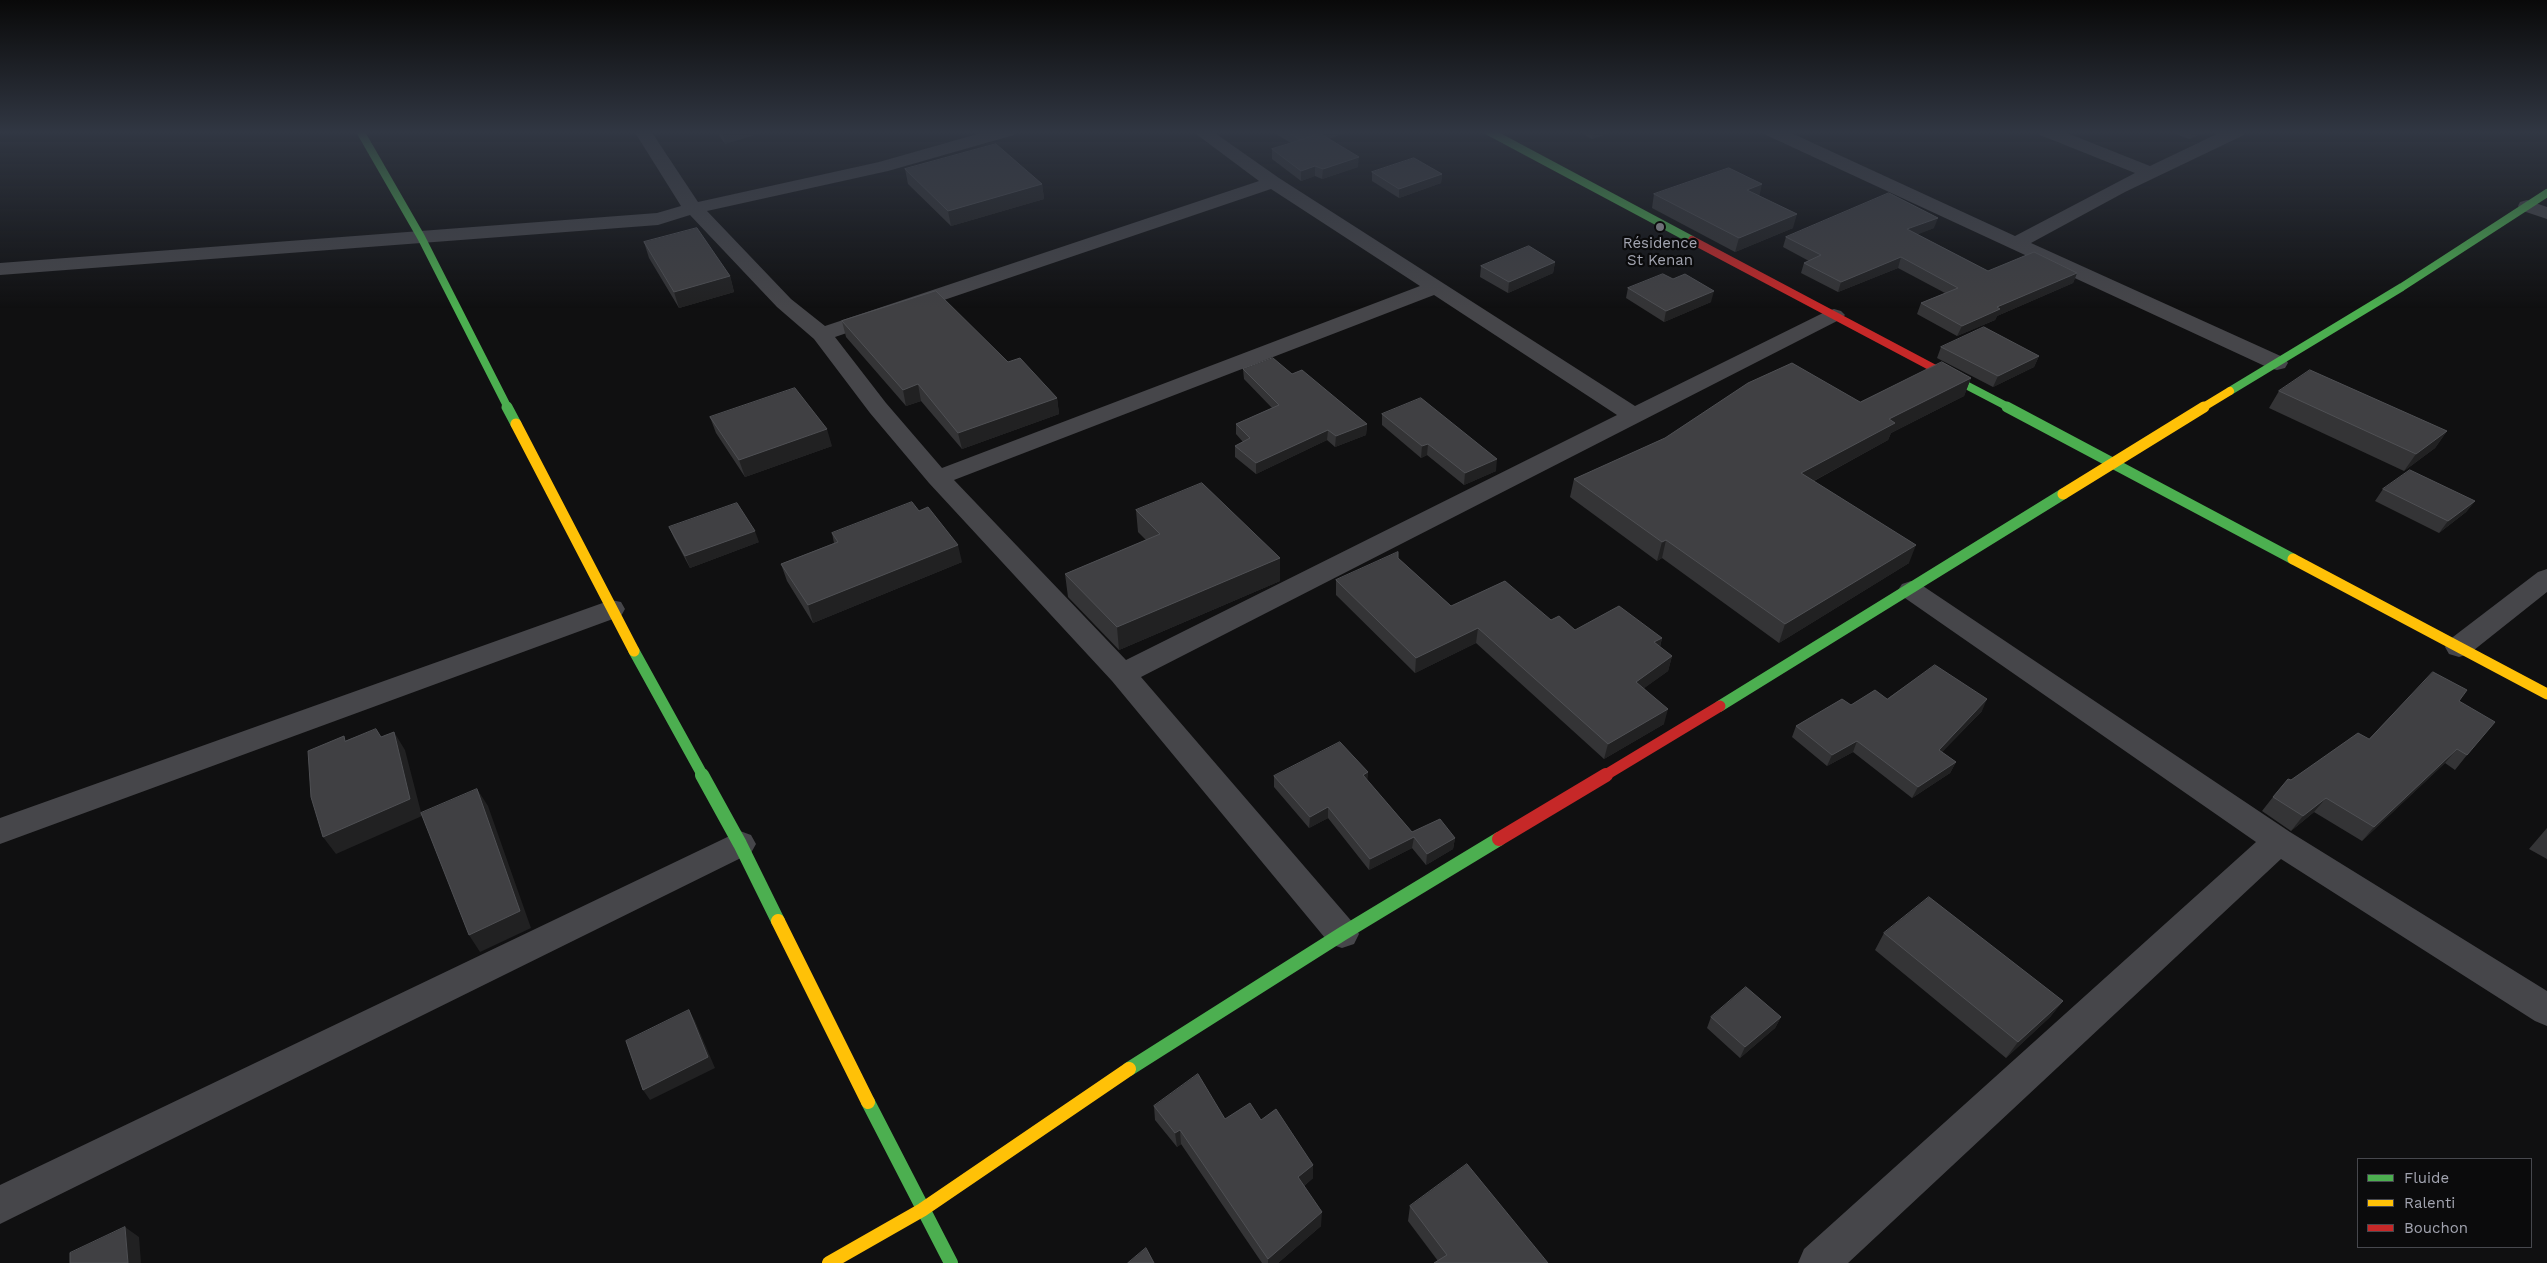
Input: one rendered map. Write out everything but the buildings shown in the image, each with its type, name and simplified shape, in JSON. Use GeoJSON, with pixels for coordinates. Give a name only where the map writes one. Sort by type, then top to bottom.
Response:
{"type":"FeatureCollection","features":[{"type":"Feature","properties":{"kind":"street"},"geometry":{"type":"LineString","coordinates":[[394,190],[421,237],[611,609],[740,844],[922,1210],[951,1263]]}},
{"type":"Feature","properties":{"kind":"street"},"geometry":{"type":"LineString","coordinates":[[680,190],[686,200],[784,303],[822,334],[878,408],[938,478],[1122,674],[1342,934]]}},
{"type":"Feature","properties":{"kind":"street"},"geometry":{"type":"LineString","coordinates":[[0,269],[629,223],[658,219],[695,208],[777,190]]}},
{"type":"Feature","properties":{"kind":"street"},"geometry":{"type":"LineString","coordinates":[[822,334],[1249,190]]}},
{"type":"Feature","properties":{"kind":"street"},"geometry":{"type":"LineString","coordinates":[[1285,190],[1635,416]]}},
{"type":"Feature","properties":{"kind":"street"},"geometry":{"type":"LineString","coordinates":[[1599,190],[2547,694]]}},
{"type":"Feature","properties":{"kind":"street"},"geometry":{"type":"LineString","coordinates":[[1900,190],[2278,363]]}},
{"type":"Feature","properties":{"kind":"street"},"geometry":{"type":"LineString","coordinates":[[2016,243],[2114,190]]}},
{"type":"Feature","properties":{"kind":"street"},"geometry":{"type":"LineString","coordinates":[[829,1263],[922,1210],[1115,1078],[1342,934],[1911,590],[2112,463],[2278,363],[2547,193]]}},
{"type":"Feature","properties":{"kind":"street"},"geometry":{"type":"LineString","coordinates":[[2527,206],[2547,213]]}},
{"type":"Feature","properties":{"kind":"street"},"geometry":{"type":"LineString","coordinates":[[938,478],[1437,287]]}},
{"type":"Feature","properties":{"kind":"street"},"geometry":{"type":"LineString","coordinates":[[1122,674],[1834,315]]}},
{"type":"Feature","properties":{"kind":"street"},"geometry":{"type":"LineString","coordinates":[[2459,647],[2547,578]]}},
{"type":"Feature","properties":{"kind":"street"},"geometry":{"type":"LineString","coordinates":[[1911,590],[2279,841],[2547,1010]]}},
{"type":"Feature","properties":{"kind":"street"},"geometry":{"type":"LineString","coordinates":[[0,831],[611,609]]}},
{"type":"Feature","properties":{"kind":"street"},"geometry":{"type":"LineString","coordinates":[[1818,1263],[2279,841]]}},
{"type":"Feature","properties":{"kind":"street"},"geometry":{"type":"LineString","coordinates":[[0,1205],[740,844]]}},
{"type":"Feature","properties":{"kind":"traffic: fast"},"geometry":{"type":"LineString","coordinates":[[394,190],[421,237],[516,424]]}},
{"type":"Feature","properties":{"kind":"traffic: fast"},"geometry":{"type":"LineString","coordinates":[[1598,190],[1692,240]]}},
{"type":"Feature","properties":{"kind":"traffic: fast"},"geometry":{"type":"LineString","coordinates":[[2230,391],[2402,287],[2547,193]]}},
{"type":"Feature","properties":{"kind":"traffic: fast"},"geometry":{"type":"LineString","coordinates":[[1941,372],[2293,559]]}},
{"type":"Feature","properties":{"kind":"traffic: fast"},"geometry":{"type":"LineString","coordinates":[[1720,706],[1911,590],[2063,494]]}},
{"type":"Feature","properties":{"kind":"traffic: fast"},"geometry":{"type":"LineString","coordinates":[[634,651],[740,844],[778,921]]}},
{"type":"Feature","properties":{"kind":"traffic: fast"},"geometry":{"type":"LineString","coordinates":[[1129,1069],[1342,934],[1499,839]]}},
{"type":"Feature","properties":{"kind":"traffic: fast"},"geometry":{"type":"LineString","coordinates":[[868,1102],[951,1263]]}},
{"type":"Feature","properties":{"kind":"traffic: slow"},"geometry":{"type":"LineString","coordinates":[[2063,494],[2230,391]]}},
{"type":"Feature","properties":{"kind":"traffic: slow"},"geometry":{"type":"LineString","coordinates":[[516,424],[634,651]]}},
{"type":"Feature","properties":{"kind":"traffic: slow"},"geometry":{"type":"LineString","coordinates":[[2293,559],[2547,694]]}},
{"type":"Feature","properties":{"kind":"traffic: slow"},"geometry":{"type":"LineString","coordinates":[[778,921],[868,1102]]}},
{"type":"Feature","properties":{"kind":"traffic: slow"},"geometry":{"type":"LineString","coordinates":[[829,1263],[922,1210],[1129,1069]]}},
{"type":"Feature","properties":{"kind":"traffic: jam"},"geometry":{"type":"LineString","coordinates":[[1692,240],[1941,372]]}},
{"type":"Feature","properties":{"kind":"traffic: jam"},"geometry":{"type":"LineString","coordinates":[[1499,839],[1720,706]]}},
{"type":"Feature","properties":{"kind":"place","name":"Résidence St Kenan"},"geometry":{"type":"Point","coordinates":[1660,227]}}]}
